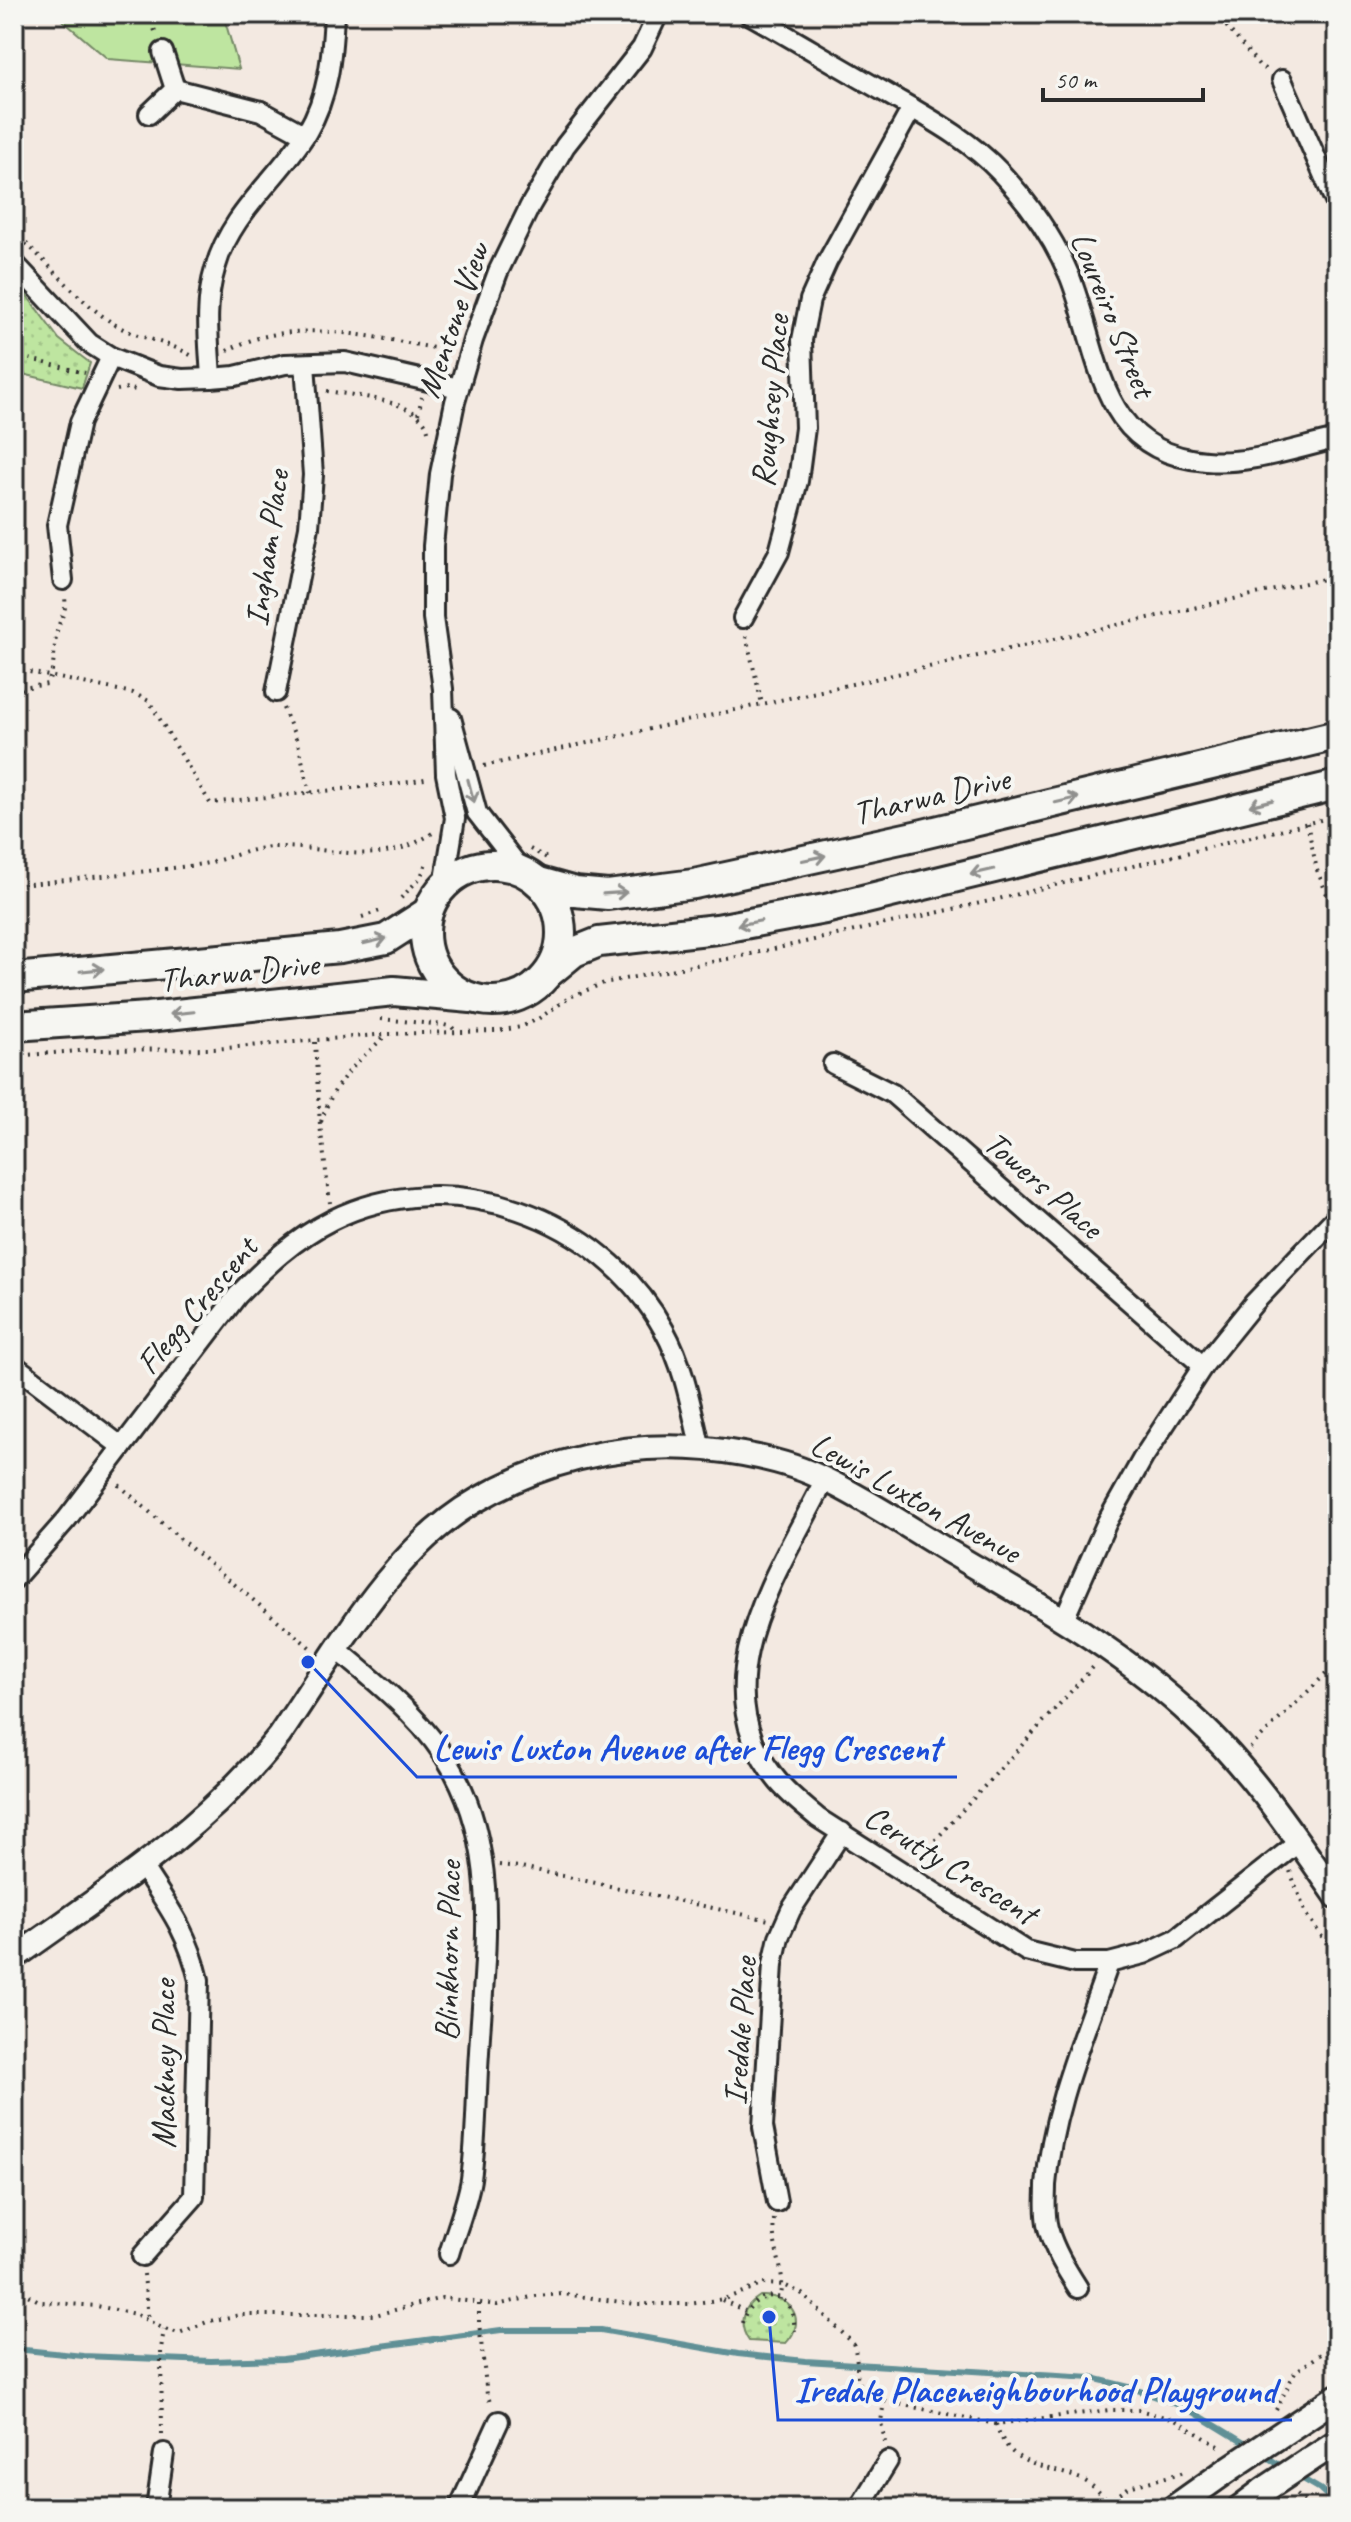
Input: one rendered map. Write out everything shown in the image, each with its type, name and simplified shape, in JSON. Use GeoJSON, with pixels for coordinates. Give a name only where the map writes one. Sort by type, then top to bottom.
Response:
{"type":"FeatureCollection","features":[{"type":"Feature","properties":{"kind":"main road","name":"Tharwa Drive"},"geometry":{"type":"LineString","coordinates":[[538,872],[575,892],[608,895],[694,884],[919,835],[1337,735]]}},
{"type":"Feature","properties":{"kind":"main road"},"geometry":{"type":"LineString","coordinates":[[551,971],[560,949],[561,924],[554,901],[538,872],[482,866],[462,873],[444,886],[428,912],[425,933],[428,954],[438,973],[453,988],[471,998],[494,1002],[516,998],[536,987],[574,952],[599,942],[717,929],[825,909],[1337,785]]}},
{"type":"Feature","properties":{"kind":"main road","name":"Tharwa Drive"},"geometry":{"type":"LineString","coordinates":[[14,978],[340,948],[386,939],[428,912]]}},
{"type":"Feature","properties":{"kind":"main road","name":"Tharwa Drive"},"geometry":{"type":"LineString","coordinates":[[14,1026],[148,1017],[394,991],[471,998]]}},
{"type":"Feature","properties":{"kind":"main road"},"geometry":{"type":"LineString","coordinates":[[1174,2508],[1273,2429],[1337,2397]]}},
{"type":"Feature","properties":{"kind":"main road"},"geometry":{"type":"LineString","coordinates":[[1240,2508],[1275,2488],[1337,2442]]}},
{"type":"Feature","properties":{"kind":"street"},"geometry":{"type":"LineString","coordinates":[[211,378],[207,305],[215,267],[242,213],[305,135],[315,117],[332,61],[334,14]]}},
{"type":"Feature","properties":{"kind":"street","name":"Mentone View"},"geometry":{"type":"LineString","coordinates":[[444,886],[455,818],[446,774],[443,689],[433,618],[433,546],[440,474],[459,388],[498,272],[530,206],[565,146],[642,48],[658,14]]}},
{"type":"Feature","properties":{"kind":"street","name":"Loureiro Street"},"geometry":{"type":"LineString","coordinates":[[749,14],[912,108],[978,152],[998,170],[1033,210],[1060,255],[1106,393],[1121,419],[1144,440],[1172,454],[1206,461],[1241,460],[1337,439]]}},
{"type":"Feature","properties":{"kind":"street"},"geometry":{"type":"LineString","coordinates":[[163,52],[175,89]]}},
{"type":"Feature","properties":{"kind":"street"},"geometry":{"type":"LineString","coordinates":[[1282,80],[1337,206]]}},
{"type":"Feature","properties":{"kind":"street"},"geometry":{"type":"LineString","coordinates":[[175,89],[261,111],[305,135]]}},
{"type":"Feature","properties":{"kind":"street"},"geometry":{"type":"LineString","coordinates":[[149,114],[175,89]]}},
{"type":"Feature","properties":{"kind":"street","name":"Roughsey Place"},"geometry":{"type":"LineString","coordinates":[[743,618],[779,552],[798,481],[805,428],[802,340],[810,300],[827,262],[912,108]]}},
{"type":"Feature","properties":{"kind":"street"},"geometry":{"type":"LineString","coordinates":[[14,263],[81,335],[111,357],[159,376],[211,378],[235,376],[285,364],[345,362],[459,388]]}},
{"type":"Feature","properties":{"kind":"street"},"geometry":{"type":"LineString","coordinates":[[63,580],[57,525],[80,422],[111,357]]}},
{"type":"Feature","properties":{"kind":"street","name":"Ingham Place"},"geometry":{"type":"LineString","coordinates":[[276,692],[309,527],[313,475],[305,364]]}},
{"type":"Feature","properties":{"kind":"street","name":"Mentone View"},"geometry":{"type":"LineString","coordinates":[[443,689],[477,813],[538,872]]}},
{"type":"Feature","properties":{"kind":"street","name":"Towers Place"},"geometry":{"type":"LineString","coordinates":[[833,1064],[893,1094],[1203,1366]]}},
{"type":"Feature","properties":{"kind":"street","name":"Flegg Crescent"},"geometry":{"type":"LineString","coordinates":[[14,1579],[67,1519],[237,1296],[289,1246],[334,1219],[381,1203],[456,1196],[506,1206],[574,1234],[620,1271],[646,1301],[665,1330],[685,1380],[700,1446]]}},
{"type":"Feature","properties":{"kind":"street"},"geometry":{"type":"LineString","coordinates":[[1064,1619],[1107,1522],[1143,1458],[1203,1366],[1254,1303],[1337,1216]]}},
{"type":"Feature","properties":{"kind":"street"},"geometry":{"type":"LineString","coordinates":[[14,1365],[122,1447]]}},
{"type":"Feature","properties":{"kind":"street","name":"Lewis Luxton Avenue"},"geometry":{"type":"LineString","coordinates":[[14,1958],[142,1866],[213,1810],[259,1762],[395,1568],[432,1532],[474,1501],[523,1477],[574,1459],[627,1448],[700,1446],[768,1459],[825,1479],[1064,1619],[1133,1666],[1196,1719],[1249,1778],[1337,1897]]}},
{"type":"Feature","properties":{"kind":"street","name":"Cerutty Crescent"},"geometry":{"type":"LineString","coordinates":[[825,1479],[759,1611],[743,1668],[744,1707],[755,1743],[774,1777],[818,1818],[1026,1951],[1075,1963],[1109,1963],[1144,1954],[1176,1939],[1299,1842]]}},
{"type":"Feature","properties":{"kind":"street","name":"Blinkhorn Place"},"geometry":{"type":"LineString","coordinates":[[338,1650],[388,1692],[432,1740],[454,1771],[474,1818],[485,1867],[487,1918],[471,2180],[449,2254]]}},
{"type":"Feature","properties":{"kind":"street","name":"Iredale Place"},"geometry":{"type":"LineString","coordinates":[[777,2202],[763,2127],[773,1964],[779,1937],[791,1910],[842,1832]]}},
{"type":"Feature","properties":{"kind":"street","name":"Mackney Place"},"geometry":{"type":"LineString","coordinates":[[142,1866],[179,1922],[192,1950],[199,1980],[194,2197],[142,2256]]}},
{"type":"Feature","properties":{"kind":"street"},"geometry":{"type":"LineString","coordinates":[[1078,2288],[1059,2258],[1047,2226],[1045,2200],[1049,2149],[1062,2098],[1109,1963]]}},
{"type":"Feature","properties":{"kind":"street"},"geometry":{"type":"LineString","coordinates":[[459,2508],[499,2421]]}},
{"type":"Feature","properties":{"kind":"street"},"geometry":{"type":"LineString","coordinates":[[156,2508],[164,2453]]}},
{"type":"Feature","properties":{"kind":"street"},"geometry":{"type":"LineString","coordinates":[[859,2508],[888,2461]]}},
{"type":"Feature","properties":{"kind":"path"},"geometry":{"type":"LineString","coordinates":[[1216,14],[1259,65],[1282,80]]}},
{"type":"Feature","properties":{"kind":"path"},"geometry":{"type":"LineString","coordinates":[[14,233],[82,299],[113,323],[139,337],[190,356],[226,353],[263,338],[313,330],[344,332],[434,348],[448,344],[457,334]]}},
{"type":"Feature","properties":{"kind":"path"},"geometry":{"type":"LineString","coordinates":[[466,770],[1337,576]]}},
{"type":"Feature","properties":{"kind":"path"},"geometry":{"type":"LineString","coordinates":[[14,693],[23,688],[47,684],[51,676],[58,627],[67,610],[63,580]]}},
{"type":"Feature","properties":{"kind":"path"},"geometry":{"type":"LineString","coordinates":[[743,618],[762,704]]}},
{"type":"Feature","properties":{"kind":"path"},"geometry":{"type":"LineString","coordinates":[[14,669],[133,693],[149,701],[210,803],[410,782],[446,774]]}},
{"type":"Feature","properties":{"kind":"path"},"geometry":{"type":"LineString","coordinates":[[276,692],[298,743],[310,793]]}},
{"type":"Feature","properties":{"kind":"path"},"geometry":{"type":"LineString","coordinates":[[14,1056],[91,1050],[214,1049],[387,1034],[496,1031],[521,1027],[570,997],[604,983],[994,900],[1337,816]]}},
{"type":"Feature","properties":{"kind":"path"},"geometry":{"type":"LineString","coordinates":[[1307,823],[1317,870],[1337,919]]}},
{"type":"Feature","properties":{"kind":"path"},"geometry":{"type":"LineString","coordinates":[[14,886],[201,864],[272,847],[358,854],[394,852],[417,844],[439,828],[435,840]]}},
{"type":"Feature","properties":{"kind":"path"},"geometry":{"type":"LineString","coordinates":[[522,842],[538,872]]}},
{"type":"Feature","properties":{"kind":"path"},"geometry":{"type":"LineString","coordinates":[[355,918],[378,913],[404,896],[421,877],[430,853]]}},
{"type":"Feature","properties":{"kind":"path"},"geometry":{"type":"LineString","coordinates":[[320,1125],[330,1096],[346,1074],[387,1034]]}},
{"type":"Feature","properties":{"kind":"path"},"geometry":{"type":"LineString","coordinates":[[315,1042],[320,1125],[334,1219]]}},
{"type":"Feature","properties":{"kind":"path"},"geometry":{"type":"LineString","coordinates":[[103,1472],[315,1651]]}},
{"type":"Feature","properties":{"kind":"path"},"geometry":{"type":"LineString","coordinates":[[906,1872],[1097,1662]]}},
{"type":"Feature","properties":{"kind":"path"},"geometry":{"type":"LineString","coordinates":[[1256,1757],[1248,1749],[1337,1663]]}},
{"type":"Feature","properties":{"kind":"path"},"geometry":{"type":"LineString","coordinates":[[1279,1857],[1290,1872],[1306,1914],[1337,1958]]}},
{"type":"Feature","properties":{"kind":"path"},"geometry":{"type":"LineString","coordinates":[[485,1867],[495,1864],[521,1867],[729,1910],[784,1926]]}},
{"type":"Feature","properties":{"kind":"path"},"geometry":{"type":"LineString","coordinates":[[1306,1914],[1314,1909]]}},
{"type":"Feature","properties":{"kind":"path"},"geometry":{"type":"LineString","coordinates":[[777,2202],[773,2230],[784,2285],[780,2299]]}},
{"type":"Feature","properties":{"kind":"path"},"geometry":{"type":"LineString","coordinates":[[142,2256],[148,2320]]}},
{"type":"Feature","properties":{"kind":"path"},"geometry":{"type":"LineString","coordinates":[[14,2288],[41,2302],[97,2306],[135,2314],[179,2333],[210,2321],[240,2315],[375,2315],[442,2298],[497,2305],[536,2296],[564,2294],[635,2304],[689,2304],[720,2300],[764,2284],[784,2285],[801,2293],[853,2343],[857,2354],[857,2382],[868,2394],[884,2401],[996,2424],[1109,2410],[1139,2410],[1175,2420],[1230,2461]]}},
{"type":"Feature","properties":{"kind":"path"},"geometry":{"type":"LineString","coordinates":[[742,2323],[745,2311],[759,2298],[772,2296],[792,2311],[795,2331]]}},
{"type":"Feature","properties":{"kind":"path"},"geometry":{"type":"LineString","coordinates":[[720,2300],[745,2311]]}},
{"type":"Feature","properties":{"kind":"path"},"geometry":{"type":"LineString","coordinates":[[479,2304],[487,2395],[499,2421]]}},
{"type":"Feature","properties":{"kind":"path"},"geometry":{"type":"LineString","coordinates":[[164,2329],[161,2349],[164,2453]]}},
{"type":"Feature","properties":{"kind":"path"},"geometry":{"type":"LineString","coordinates":[[1273,2429],[1295,2372],[1337,2343]]}},
{"type":"Feature","properties":{"kind":"path"},"geometry":{"type":"LineString","coordinates":[[884,2401],[881,2422],[888,2461]]}},
{"type":"Feature","properties":{"kind":"path"},"geometry":{"type":"LineString","coordinates":[[996,2424],[1001,2439],[1016,2457],[1086,2481],[1108,2501]]}},
{"type":"Feature","properties":{"kind":"path"},"geometry":{"type":"LineString","coordinates":[[1101,2508],[1129,2487],[1189,2471]]}},
{"type":"Feature","properties":{"kind":"path"},"geometry":{"type":"LineString","coordinates":[[1275,2488],[1314,2508]]}},
{"type":"Feature","properties":{"kind":"green space"},"geometry":{"type":"Polygon","coordinates":[[[55,14],[223,14],[239,69],[108,59],[55,14]]]}},
{"type":"Feature","properties":{"kind":"green space"},"geometry":{"type":"Polygon","coordinates":[[[14,278],[59,339],[90,363],[82,388],[14,372],[14,278]]]}},
{"type":"Feature","properties":{"kind":"green space"},"geometry":{"type":"Polygon","coordinates":[[[760,2296],[780,2299],[796,2317],[793,2334],[786,2343],[749,2341],[745,2334],[742,2322],[745,2310],[760,2296]]]}},
{"type":"Feature","properties":{"kind":"waterway"},"geometry":{"type":"LineString","coordinates":[[14,2346],[83,2356],[211,2361],[283,2359],[501,2330],[601,2330],[738,2354],[805,2361],[1092,2378],[1129,2387],[1187,2408],[1249,2446]]}},
{"type":"Feature","properties":{"kind":"waterway"},"geometry":{"type":"LineString","coordinates":[[1262,2454],[1286,2469]]}},
{"type":"Feature","properties":{"kind":"waterway"},"geometry":{"type":"LineString","coordinates":[[1296,2475],[1320,2489],[1337,2505]]}},
{"type":"Feature","properties":{"kind":"place","name":"Lewis Luxton Avenue after Flegg Crescent"},"geometry":{"type":"Point","coordinates":[308,1662]}},
{"type":"Feature","properties":{"kind":"place","name":"Iredale Placeneighbourhood Playground"},"geometry":{"type":"Point","coordinates":[769,2317]}}]}
